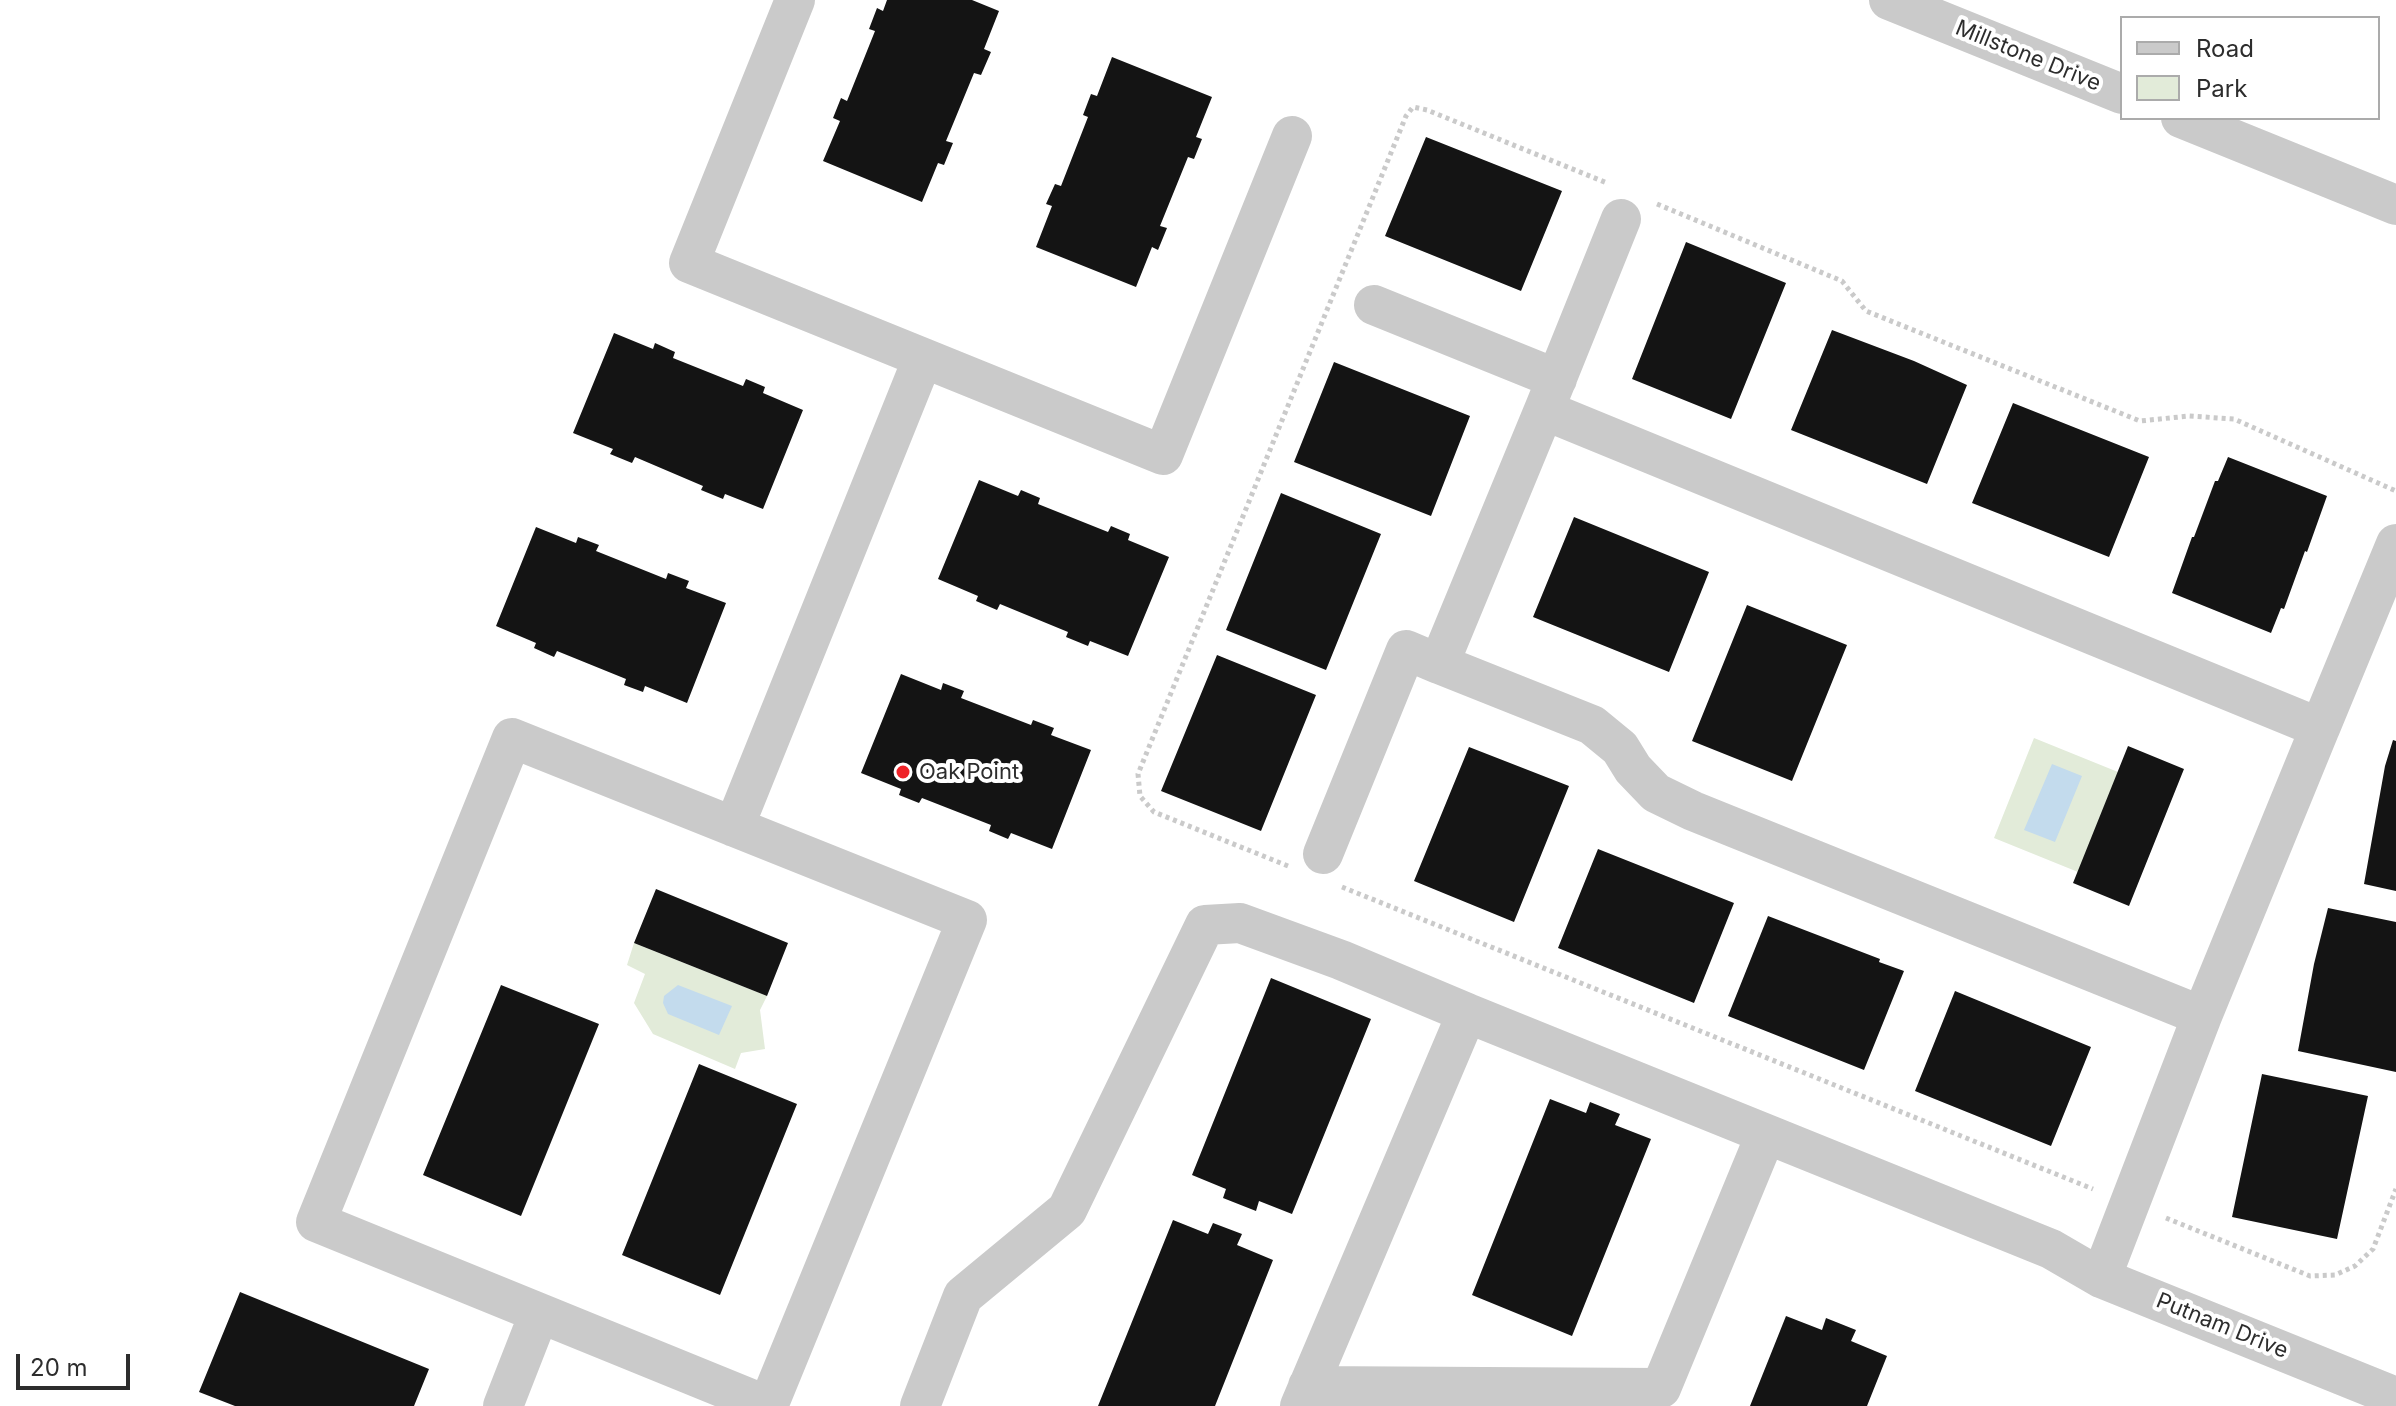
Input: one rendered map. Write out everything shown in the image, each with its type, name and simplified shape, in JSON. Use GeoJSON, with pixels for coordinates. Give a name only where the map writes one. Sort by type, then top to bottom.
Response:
{"type":"FeatureCollection","features":[{"type":"Feature","properties":{"kind":"street"},"geometry":{"type":"LineString","coordinates":[[795,0],[689,263],[1163,455],[1292,136]]}},
{"type":"Feature","properties":{"kind":"street","name":"Millstone Drive"},"geometry":{"type":"LineString","coordinates":[[1889,0],[2120,93]]}},
{"type":"Feature","properties":{"kind":"street"},"geometry":{"type":"LineString","coordinates":[[2186,120],[2396,205]]}},
{"type":"Feature","properties":{"kind":"street"},"geometry":{"type":"LineString","coordinates":[[1439,664],[1626,201]]}},
{"type":"Feature","properties":{"kind":"street"},"geometry":{"type":"LineString","coordinates":[[1374,305],[1550,395],[2320,728]]}},
{"type":"Feature","properties":{"kind":"street"},"geometry":{"type":"LineString","coordinates":[[734,827],[923,358]]}},
{"type":"Feature","properties":{"kind":"street"},"geometry":{"type":"LineString","coordinates":[[2101,1278],[2202,1016],[2396,544]]}},
{"type":"Feature","properties":{"kind":"street"},"geometry":{"type":"LineString","coordinates":[[1319,869],[1406,650],[1592,725],[1620,748],[1633,769],[1656,793],[1693,811],[2202,1016]]}},
{"type":"Feature","properties":{"kind":"street"},"geometry":{"type":"LineString","coordinates":[[512,738],[967,920],[768,1406],[539,1314],[316,1222],[512,738]]}},
{"type":"Feature","properties":{"kind":"street","name":"Putnam Drive"},"geometry":{"type":"LineString","coordinates":[[920,1406],[963,1296],[1067,1210],[1205,925],[1240,923],[1341,960],[2051,1249],[2101,1278],[2396,1397]]}},
{"type":"Feature","properties":{"kind":"street"},"geometry":{"type":"LineString","coordinates":[[1467,1013],[1304,1396],[1661,1388],[1766,1134]]}},
{"type":"Feature","properties":{"kind":"street"},"geometry":{"type":"LineString","coordinates":[[503,1406],[539,1314]]}},
{"type":"Feature","properties":{"kind":"path"},"geometry":{"type":"LineString","coordinates":[[2396,491],[2234,419],[2189,416],[2140,421],[1866,311],[1842,281],[1626,201],[1427,110],[1413,107],[1406,116],[1138,774],[1140,796],[1154,812],[1319,869],[2310,1276],[2335,1275],[2355,1266],[2373,1249],[2396,1189]]}},
{"type":"Feature","properties":{"kind":"green space"},"geometry":{"type":"Polygon","coordinates":[[[2034,738],[2118,772],[2078,872],[1994,838],[2034,738]]]}},
{"type":"Feature","properties":{"kind":"green space"},"geometry":{"type":"Polygon","coordinates":[[[634,943],[767,996],[760,1010],[765,1049],[741,1053],[735,1069],[653,1034],[634,1003],[645,974],[627,965],[634,943]]]}},
{"type":"Feature","properties":{"kind":"water"},"geometry":{"type":"Polygon","coordinates":[[[2052,764],[2082,776],[2055,842],[2024,830],[2052,764]]]}},
{"type":"Feature","properties":{"kind":"water"},"geometry":{"type":"Polygon","coordinates":[[[678,985],[732,1006],[719,1035],[668,1014],[663,1003],[664,996],[678,985]]]}},
{"type":"Feature","properties":{"kind":"building"},"geometry":{"type":"Polygon","coordinates":[[[887,0],[972,0],[999,11],[984,49],[991,52],[981,75],[974,73],[946,141],[953,143],[944,165],[938,163],[922,202],[823,161],[840,121],[833,118],[841,98],[847,101],[875,31],[869,29],[877,8],[883,11],[887,0]]]}},
{"type":"Feature","properties":{"kind":"building"},"geometry":{"type":"Polygon","coordinates":[[[1112,57],[1212,97],[1196,137],[1202,139],[1194,159],[1188,157],[1160,226],[1167,228],[1158,250],[1152,247],[1136,287],[1036,247],[1052,206],[1046,204],[1055,184],[1061,186],[1088,117],[1083,115],[1091,94],[1097,96],[1112,57]]]}},
{"type":"Feature","properties":{"kind":"building"},"geometry":{"type":"Polygon","coordinates":[[[1426,137],[1562,191],[1521,291],[1385,236],[1426,137]]]}},
{"type":"Feature","properties":{"kind":"building"},"geometry":{"type":"Polygon","coordinates":[[[1686,242],[1786,283],[1731,419],[1632,379],[1686,242]]]}},
{"type":"Feature","properties":{"kind":"building"},"geometry":{"type":"Polygon","coordinates":[[[1832,330],[1967,385],[1927,484],[1791,430],[1832,330]]]}},
{"type":"Feature","properties":{"kind":"building"},"geometry":{"type":"Polygon","coordinates":[[[614,333],[653,349],[655,343],[675,352],[673,358],[743,386],[746,379],[765,387],[763,393],[803,410],[763,509],[725,494],[723,499],[701,490],[703,486],[635,457],[632,463],[610,454],[613,449],[573,433],[614,333]]]}},
{"type":"Feature","properties":{"kind":"building"},"geometry":{"type":"Polygon","coordinates":[[[1334,362],[1470,416],[1431,516],[1294,462],[1334,362]]]}},
{"type":"Feature","properties":{"kind":"building"},"geometry":{"type":"Polygon","coordinates":[[[2013,403],[2149,457],[2109,557],[1972,503],[2013,403]]]}},
{"type":"Feature","properties":{"kind":"building"},"geometry":{"type":"Polygon","coordinates":[[[2228,457],[2327,496],[2284,609],[2281,608],[2271,633],[2172,593],[2215,481],[2218,481],[2228,457]]]}},
{"type":"Feature","properties":{"kind":"building"},"geometry":{"type":"Polygon","coordinates":[[[979,480],[1018,496],[1021,490],[1040,498],[1038,504],[1108,532],[1111,526],[1130,534],[1128,540],[1169,557],[1128,656],[1090,641],[1088,646],[1066,637],[1068,632],[1000,604],[997,610],[976,601],[978,596],[938,579],[979,480]]]}},
{"type":"Feature","properties":{"kind":"building"},"geometry":{"type":"Polygon","coordinates":[[[1281,493],[1381,534],[1326,670],[1226,630],[1281,493]]]}},
{"type":"Feature","properties":{"kind":"building"},"geometry":{"type":"Polygon","coordinates":[[[1574,517],[1709,572],[1669,672],[1533,617],[1574,517]]]}},
{"type":"Feature","properties":{"kind":"building"},"geometry":{"type":"Polygon","coordinates":[[[536,527],[576,543],[578,537],[599,545],[596,551],[666,579],[668,573],[689,581],[686,588],[726,603],[687,703],[645,686],[643,692],[624,685],[626,679],[557,651],[554,657],[534,648],[536,643],[496,626],[536,527]]]}},
{"type":"Feature","properties":{"kind":"building"},"geometry":{"type":"Polygon","coordinates":[[[1747,605],[1847,645],[1792,781],[1692,741],[1747,605]]]}},
{"type":"Feature","properties":{"kind":"building"},"geometry":{"type":"Polygon","coordinates":[[[1217,655],[1316,695],[1261,831],[1161,791],[1217,655]]]}},
{"type":"Feature","properties":{"kind":"building"},"geometry":{"type":"Polygon","coordinates":[[[901,674],[941,690],[943,683],[964,691],[961,698],[1031,725],[1033,720],[1054,728],[1051,735],[1091,750],[1052,849],[1011,833],[1008,839],[989,831],[991,825],[922,798],[919,803],[899,795],[901,789],[861,773],[901,674]]]}},
{"type":"Feature","properties":{"kind":"building"},"geometry":{"type":"Polygon","coordinates":[[[2393,740],[2396,741],[2396,891],[2364,884],[2385,766],[2393,740]]]}},
{"type":"Feature","properties":{"kind":"building"},"geometry":{"type":"Polygon","coordinates":[[[2128,746],[2184,769],[2129,906],[2073,883],[2128,746]]]}},
{"type":"Feature","properties":{"kind":"building"},"geometry":{"type":"Polygon","coordinates":[[[1469,747],[1569,786],[1514,922],[1414,881],[1469,747]]]}},
{"type":"Feature","properties":{"kind":"building"},"geometry":{"type":"Polygon","coordinates":[[[1598,849],[1734,903],[1694,1003],[1558,948],[1598,849]]]}},
{"type":"Feature","properties":{"kind":"building"},"geometry":{"type":"Polygon","coordinates":[[[656,889],[788,943],[767,996],[634,943],[656,889]]]}},
{"type":"Feature","properties":{"kind":"building"},"geometry":{"type":"Polygon","coordinates":[[[2328,908],[2396,922],[2396,1072],[2298,1051],[2328,908]]]}},
{"type":"Feature","properties":{"kind":"building"},"geometry":{"type":"Polygon","coordinates":[[[1768,916],[1904,971],[1864,1070],[1728,1016],[1768,916]]]}},
{"type":"Feature","properties":{"kind":"building"},"geometry":{"type":"Polygon","coordinates":[[[1271,978],[1371,1019],[1292,1214],[1259,1201],[1256,1211],[1223,1198],[1226,1189],[1192,1175],[1271,978]]]}},
{"type":"Feature","properties":{"kind":"building"},"geometry":{"type":"Polygon","coordinates":[[[501,985],[599,1024],[521,1216],[423,1175],[501,985]]]}},
{"type":"Feature","properties":{"kind":"building"},"geometry":{"type":"Polygon","coordinates":[[[1955,991],[2091,1047],[2051,1146],[1915,1091],[1955,991]]]}},
{"type":"Feature","properties":{"kind":"building"},"geometry":{"type":"Polygon","coordinates":[[[699,1064],[797,1104],[720,1295],[622,1255],[699,1064]]]}},
{"type":"Feature","properties":{"kind":"building"},"geometry":{"type":"Polygon","coordinates":[[[2262,1074],[2368,1096],[2337,1239],[2232,1217],[2262,1074]]]}},
{"type":"Feature","properties":{"kind":"building"},"geometry":{"type":"Polygon","coordinates":[[[1550,1099],[1586,1113],[1590,1102],[1620,1114],[1615,1125],[1651,1139],[1572,1336],[1472,1295],[1550,1099]]]}},
{"type":"Feature","properties":{"kind":"building"},"geometry":{"type":"Polygon","coordinates":[[[1173,1220],[1208,1234],[1213,1223],[1242,1234],[1237,1245],[1273,1260],[1215,1406],[1098,1406],[1173,1220]]]}},
{"type":"Feature","properties":{"kind":"building"},"geometry":{"type":"Polygon","coordinates":[[[240,1292],[429,1369],[414,1406],[235,1406],[199,1392],[240,1292]]]}},
{"type":"Feature","properties":{"kind":"building"},"geometry":{"type":"Polygon","coordinates":[[[1786,1316],[1822,1330],[1826,1318],[1856,1330],[1851,1341],[1887,1356],[1867,1406],[1750,1406],[1786,1316]]]}},
{"type":"Feature","properties":{"kind":"place","name":"Oak Point"},"geometry":{"type":"Point","coordinates":[903,772]}}]}
